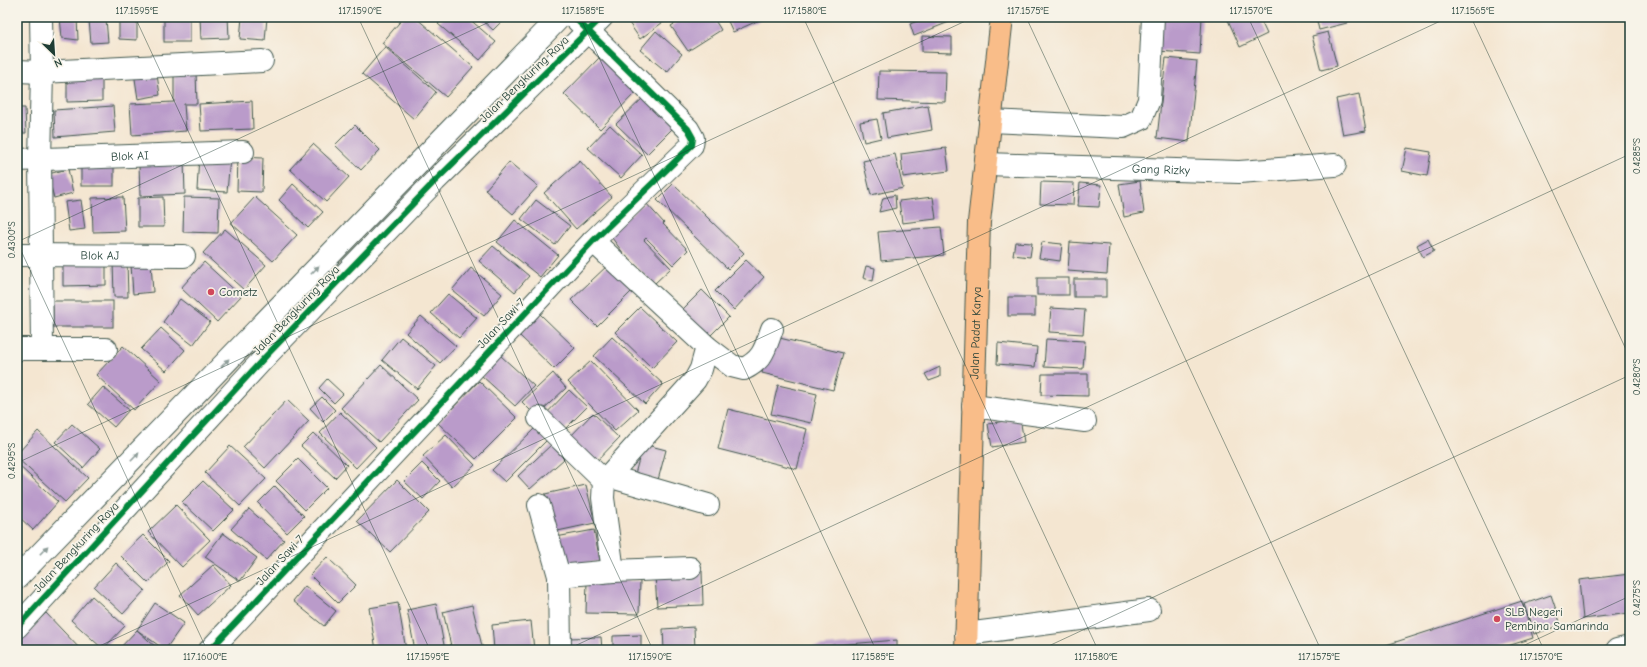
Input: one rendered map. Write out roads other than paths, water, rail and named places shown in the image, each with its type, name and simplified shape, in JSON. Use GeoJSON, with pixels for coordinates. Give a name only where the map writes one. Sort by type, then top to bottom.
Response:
{"type":"FeatureCollection","features":[{"type":"Feature","properties":{"kind":"main road","name":"Jalan Padat Karya"},"geometry":{"type":"LineString","coordinates":[[966,642],[979,222],[1002,17]]}},
{"type":"Feature","properties":{"kind":"street"},"geometry":{"type":"LineString","coordinates":[[41,17],[42,72],[40,160],[42,349]]}},
{"type":"Feature","properties":{"kind":"street","name":"Jalan Bengkuring Raya"},"geometry":{"type":"LineString","coordinates":[[17,578],[560,17]]}},
{"type":"Feature","properties":{"kind":"street"},"geometry":{"type":"LineString","coordinates":[[990,121],[1123,127],[1141,119],[1149,100],[1153,17]]}},
{"type":"Feature","properties":{"kind":"street","name":"Jalan Bengkuring Raya"},"geometry":{"type":"LineString","coordinates":[[17,627],[277,345],[588,22]]}},
{"type":"Feature","properties":{"kind":"street","name":"Jalan Sawi 7"},"geometry":{"type":"LineString","coordinates":[[210,650],[593,241],[692,145],[693,138],[688,129],[588,22]]}},
{"type":"Feature","properties":{"kind":"street"},"geometry":{"type":"LineString","coordinates":[[17,71],[42,72],[262,61]]}},
{"type":"Feature","properties":{"kind":"street","name":"Blok AI"},"geometry":{"type":"LineString","coordinates":[[17,160],[243,152]]}},
{"type":"Feature","properties":{"kind":"street","name":"Gang Rizky"},"geometry":{"type":"LineString","coordinates":[[986,164],[1239,172],[1335,165]]}},
{"type":"Feature","properties":{"kind":"street"},"geometry":{"type":"LineString","coordinates":[[593,241],[707,347],[732,366],[744,369],[755,363],[763,354],[772,329]]}},
{"type":"Feature","properties":{"kind":"street","name":"Blok AJ"},"geometry":{"type":"LineString","coordinates":[[17,255],[184,256]]}},
{"type":"Feature","properties":{"kind":"street"},"geometry":{"type":"LineString","coordinates":[[613,571],[603,498],[606,478],[695,380],[702,369],[707,347]]}},
{"type":"Feature","properties":{"kind":"street"},"geometry":{"type":"LineString","coordinates":[[17,349],[106,349]]}},
{"type":"Feature","properties":{"kind":"street"},"geometry":{"type":"LineString","coordinates":[[973,406],[1085,421]]}},
{"type":"Feature","properties":{"kind":"street"},"geometry":{"type":"LineString","coordinates":[[539,418],[606,478],[708,505]]}},
{"type":"Feature","properties":{"kind":"street"},"geometry":{"type":"LineString","coordinates":[[539,505],[559,576],[560,650]]}},
{"type":"Feature","properties":{"kind":"street"},"geometry":{"type":"LineString","coordinates":[[559,576],[613,571],[690,568]]}},
{"type":"Feature","properties":{"kind":"street"},"geometry":{"type":"LineString","coordinates":[[966,642],[1149,610]]}},
{"type":"Feature","properties":{"kind":"street"},"geometry":{"type":"LineString","coordinates":[[1617,650],[1630,647]]}},
{"type":"Feature","properties":{"kind":"place","name":"Cometz"},"geometry":{"type":"Point","coordinates":[211,292]}},
{"type":"Feature","properties":{"kind":"place","name":"SLB Negeri Pembina Samarinda"},"geometry":{"type":"Point","coordinates":[1497,619]}}]}
